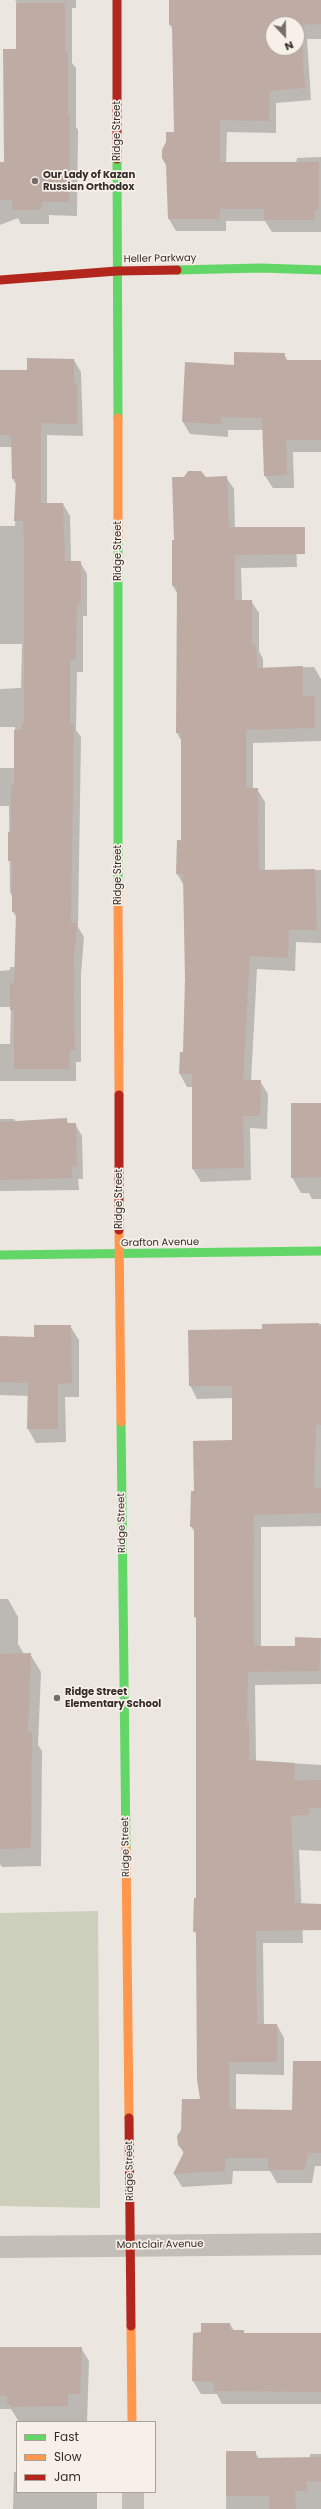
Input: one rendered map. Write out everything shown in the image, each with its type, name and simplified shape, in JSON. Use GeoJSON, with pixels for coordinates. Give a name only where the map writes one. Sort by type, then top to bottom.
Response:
{"type":"FeatureCollection","features":[{"type":"Feature","properties":{"kind":"street","name":"Ridge Street"},"geometry":{"type":"LineString","coordinates":[[117,0],[119,1254],[132,2421]]}},
{"type":"Feature","properties":{"kind":"street","name":"Heller Parkway"},"geometry":{"type":"LineString","coordinates":[[0,280],[117,271],[260,268],[321,270]]}},
{"type":"Feature","properties":{"kind":"street","name":"Grafton Avenue"},"geometry":{"type":"LineString","coordinates":[[0,1254],[321,1251]]}},
{"type":"Feature","properties":{"kind":"street","name":"Montclair Avenue"},"geometry":{"type":"LineString","coordinates":[[0,2247],[321,2244]]}},
{"type":"Feature","properties":{"kind":"street"},"geometry":{"type":"LineString","coordinates":[[133,2493],[133,2509]]}},
{"type":"Feature","properties":{"kind":"green space"},"geometry":{"type":"Polygon","coordinates":[[[98,1911],[100,2208],[0,2206],[0,1913],[98,1911]]]}},
{"type":"Feature","properties":{"kind":"building"},"geometry":{"type":"Polygon","coordinates":[[[169,0],[321,0],[321,24],[305,25],[305,16],[265,16],[265,56],[303,56],[305,88],[270,91],[269,121],[220,120],[220,162],[319,162],[319,210],[315,210],[315,220],[264,220],[264,209],[220,209],[219,219],[168,219],[166,165],[162,158],[162,150],[166,142],[166,132],[174,132],[172,25],[169,25],[169,0]]]}},
{"type":"Feature","properties":{"kind":"building"},"geometry":{"type":"Polygon","coordinates":[[[16,3],[65,3],[65,53],[68,53],[68,115],[70,115],[69,202],[42,202],[41,210],[12,210],[12,200],[0,200],[0,162],[4,162],[3,49],[16,49],[16,3]]]}},
{"type":"Feature","properties":{"kind":"building"},"geometry":{"type":"Polygon","coordinates":[[[234,352],[285,353],[285,360],[321,360],[321,440],[286,440],[287,475],[264,476],[262,418],[221,417],[221,424],[182,422],[185,362],[234,365],[234,352]]]}},
{"type":"Feature","properties":{"kind":"building"},"geometry":{"type":"Polygon","coordinates":[[[27,358],[74,359],[74,383],[77,383],[77,424],[41,423],[41,503],[63,503],[65,561],[81,561],[81,604],[77,604],[76,660],[70,660],[70,724],[74,724],[71,923],[77,923],[74,961],[75,1050],[70,1050],[69,1069],[14,1069],[14,1010],[10,1010],[10,983],[14,983],[16,912],[12,912],[12,861],[8,861],[8,832],[11,832],[11,785],[14,785],[14,730],[22,730],[22,723],[24,723],[24,543],[23,521],[14,521],[16,479],[12,479],[11,435],[0,435],[0,370],[27,370],[27,358]]]}},
{"type":"Feature","properties":{"kind":"building"},"geometry":{"type":"Polygon","coordinates":[[[188,471],[201,471],[206,477],[227,476],[229,527],[305,527],[305,554],[235,555],[235,600],[252,600],[252,645],[256,645],[257,668],[303,666],[303,696],[315,696],[315,728],[246,730],[246,788],[258,788],[259,870],[315,869],[317,930],[289,930],[288,958],[250,956],[243,1080],[261,1080],[260,1116],[243,1116],[244,1168],[192,1169],[192,1074],[179,1074],[180,1052],[183,1052],[185,979],[183,874],[176,874],[177,840],[181,840],[181,733],[176,733],[177,586],[172,586],[172,540],[174,540],[172,477],[184,477],[188,471]]]}},
{"type":"Feature","properties":{"kind":"building"},"geometry":{"type":"Polygon","coordinates":[[[291,1103],[321,1103],[321,1177],[291,1178],[291,1103]]]}},
{"type":"Feature","properties":{"kind":"building"},"geometry":{"type":"Polygon","coordinates":[[[67,1118],[67,1123],[76,1123],[77,1166],[72,1167],[72,1178],[0,1180],[0,1122],[67,1118]]]}},
{"type":"Feature","properties":{"kind":"building"},"geometry":{"type":"Polygon","coordinates":[[[319,1323],[319,1326],[321,1326],[321,1425],[316,1425],[314,1488],[321,1488],[321,1513],[254,1515],[253,1572],[254,1646],[295,1646],[295,1637],[321,1638],[319,1671],[248,1672],[247,1723],[249,1723],[249,1760],[295,1763],[294,1781],[321,1780],[321,1808],[309,1808],[309,1815],[291,1816],[295,1903],[321,1904],[321,1930],[256,1931],[257,2024],[277,2024],[277,2062],[229,2062],[229,2109],[292,2110],[293,2061],[321,2061],[321,2153],[308,2153],[305,2170],[268,2170],[268,2158],[226,2158],[225,2171],[173,2174],[184,2152],[178,2145],[177,2136],[181,2130],[182,2099],[200,2099],[197,2079],[196,1931],[193,1932],[194,1898],[196,1898],[196,1617],[194,1617],[194,1527],[190,1527],[191,1491],[194,1491],[193,1441],[232,1440],[232,1386],[189,1386],[188,1330],[262,1329],[262,1324],[319,1323]]]}},
{"type":"Feature","properties":{"kind":"building"},"geometry":{"type":"Polygon","coordinates":[[[34,1325],[71,1325],[72,1383],[58,1384],[58,1429],[27,1429],[28,1383],[0,1382],[0,1336],[34,1337],[34,1325]]]}},
{"type":"Feature","properties":{"kind":"building"},"geometry":{"type":"Polygon","coordinates":[[[31,1653],[28,1733],[32,1732],[31,1848],[0,1849],[0,1654],[31,1653]]]}},
{"type":"Feature","properties":{"kind":"building"},"geometry":{"type":"Polygon","coordinates":[[[201,2323],[230,2323],[230,2330],[244,2330],[244,2333],[321,2333],[321,2392],[214,2391],[214,2382],[192,2381],[193,2333],[201,2332],[201,2323]]]}},
{"type":"Feature","properties":{"kind":"building"},"geometry":{"type":"Polygon","coordinates":[[[0,2347],[82,2347],[80,2394],[68,2394],[68,2406],[11,2407],[10,2404],[7,2404],[7,2396],[0,2396],[0,2347]]]}},
{"type":"Feature","properties":{"kind":"building"},"geometry":{"type":"Polygon","coordinates":[[[226,2451],[256,2451],[256,2458],[321,2457],[321,2482],[307,2481],[307,2491],[295,2491],[296,2509],[269,2509],[269,2496],[226,2496],[226,2451]]]}},
{"type":"Feature","properties":{"kind":"traffic: fast"},"geometry":{"type":"LineString","coordinates":[[117,159],[118,418]]}},
{"type":"Feature","properties":{"kind":"traffic: fast"},"geometry":{"type":"LineString","coordinates":[[177,270],[260,268],[321,270]]}},
{"type":"Feature","properties":{"kind":"traffic: fast"},"geometry":{"type":"LineString","coordinates":[[118,540],[118,891]]}},
{"type":"Feature","properties":{"kind":"traffic: fast"},"geometry":{"type":"LineString","coordinates":[[0,1255],[321,1251]]}},
{"type":"Feature","properties":{"kind":"traffic: fast"},"geometry":{"type":"LineString","coordinates":[[121,1422],[126,1848]]}},
{"type":"Feature","properties":{"kind":"traffic: slow"},"geometry":{"type":"LineString","coordinates":[[118,418],[118,540]]}},
{"type":"Feature","properties":{"kind":"traffic: slow"},"geometry":{"type":"LineString","coordinates":[[118,891],[119,1095]]}},
{"type":"Feature","properties":{"kind":"traffic: slow"},"geometry":{"type":"LineString","coordinates":[[119,1230],[121,1422]]}},
{"type":"Feature","properties":{"kind":"traffic: slow"},"geometry":{"type":"LineString","coordinates":[[126,1848],[129,2118]]}},
{"type":"Feature","properties":{"kind":"traffic: slow"},"geometry":{"type":"LineString","coordinates":[[131,2326],[132,2421]]}},
{"type":"Feature","properties":{"kind":"traffic: jam"},"geometry":{"type":"LineString","coordinates":[[117,0],[117,159]]}},
{"type":"Feature","properties":{"kind":"traffic: jam"},"geometry":{"type":"LineString","coordinates":[[0,280],[117,271],[177,270]]}},
{"type":"Feature","properties":{"kind":"traffic: jam"},"geometry":{"type":"LineString","coordinates":[[119,1095],[119,1230]]}},
{"type":"Feature","properties":{"kind":"traffic: jam"},"geometry":{"type":"LineString","coordinates":[[129,2118],[131,2326]]}},
{"type":"Feature","properties":{"kind":"place","name":"Our Lady of Kazan Russian Orthodox"},"geometry":{"type":"Point","coordinates":[35,181]}},
{"type":"Feature","properties":{"kind":"place","name":"Ridge Street Elementary School"},"geometry":{"type":"Point","coordinates":[57,1698]}}]}
